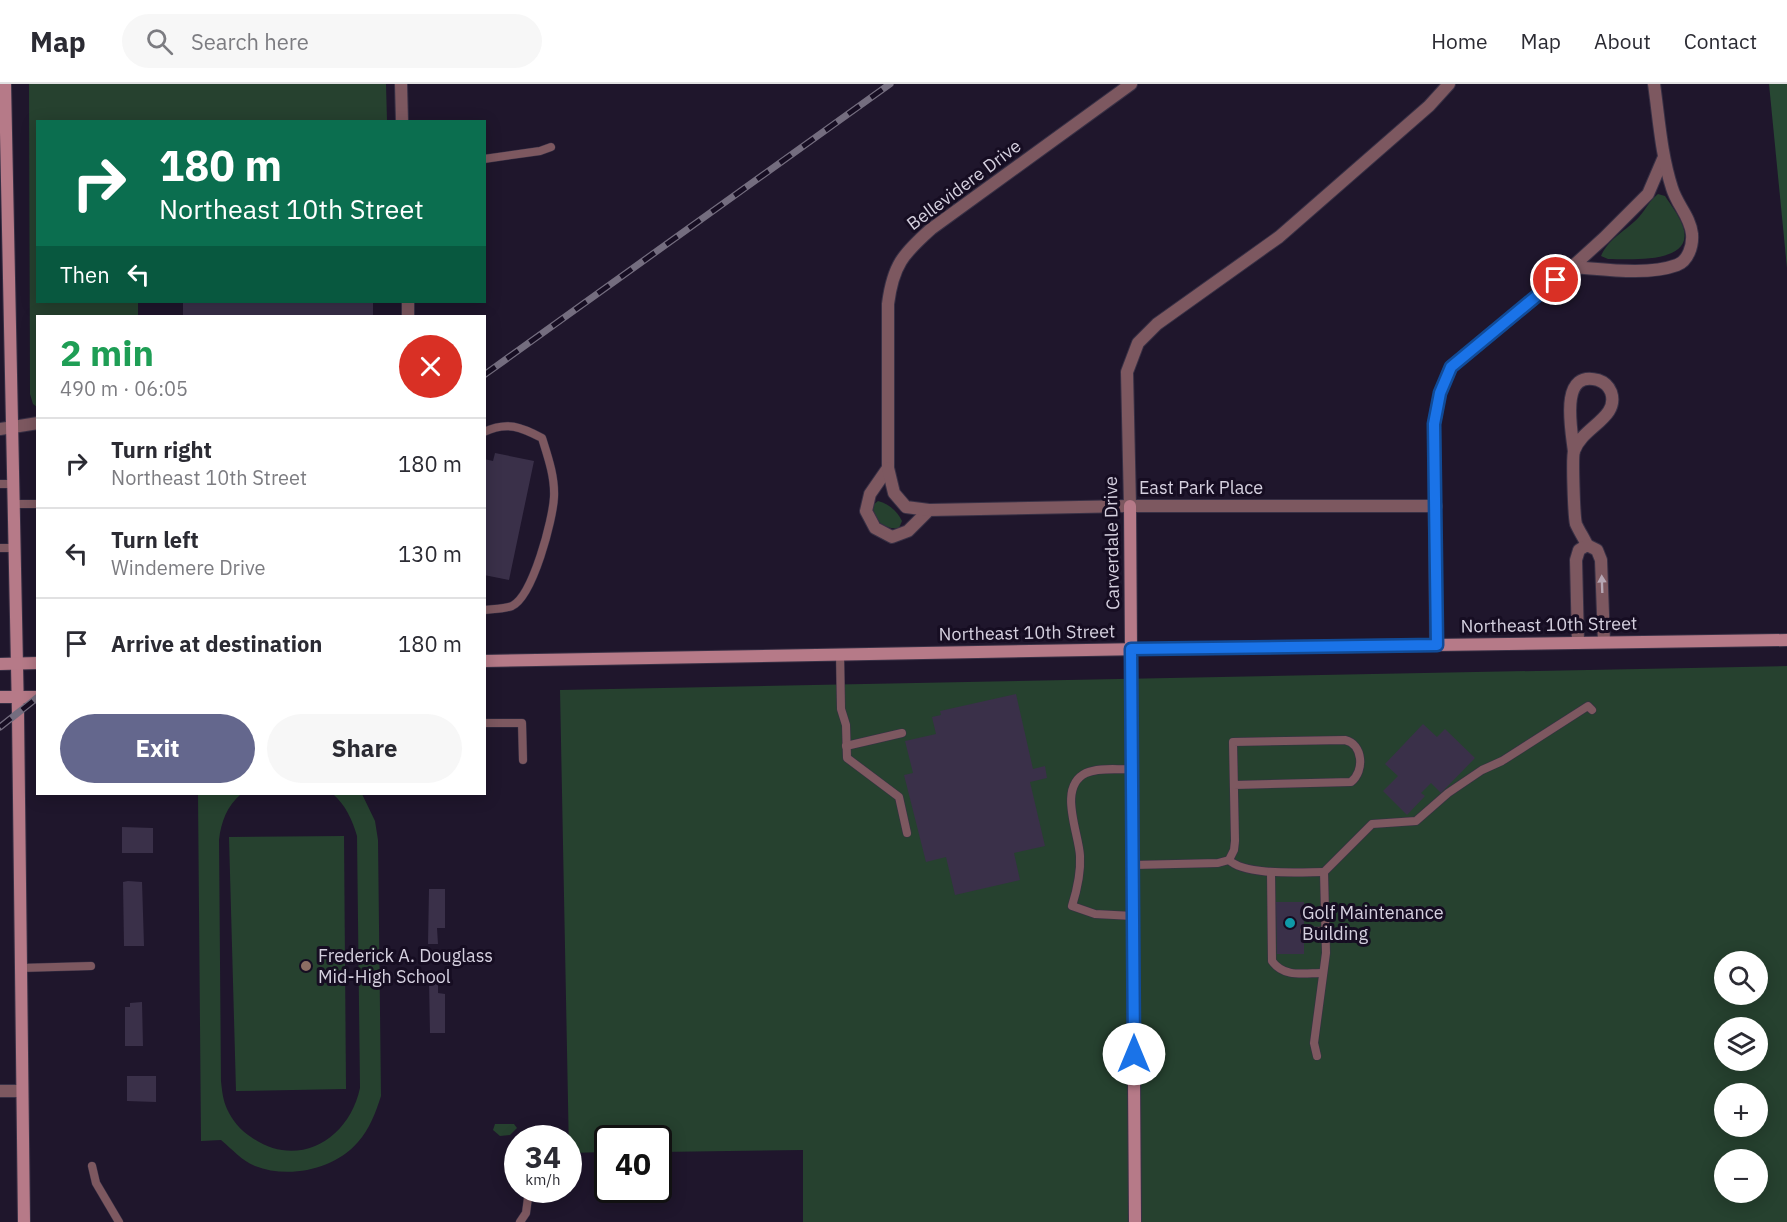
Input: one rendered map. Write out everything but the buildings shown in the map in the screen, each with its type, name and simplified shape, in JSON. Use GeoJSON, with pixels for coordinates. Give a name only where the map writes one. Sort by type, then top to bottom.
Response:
{"type":"FeatureCollection","features":[{"type":"Feature","properties":{"kind":"main road"},"geometry":{"type":"LineString","coordinates":[[5,84],[6,428],[13,484],[15,548],[24,1222]]}},
{"type":"Feature","properties":{"kind":"main road","name":"Carverdale Drive"},"geometry":{"type":"LineString","coordinates":[[1130,506],[1136,1222]]}},
{"type":"Feature","properties":{"kind":"main road","name":"Northeast 10th Street"},"geometry":{"type":"LineString","coordinates":[[486,662],[1131,649],[1787,640]]}},
{"type":"Feature","properties":{"kind":"main road"},"geometry":{"type":"LineString","coordinates":[[0,664],[36,663]]}},
{"type":"Feature","properties":{"kind":"main road"},"geometry":{"type":"LineString","coordinates":[[0,698],[36,697]]}},
{"type":"Feature","properties":{"kind":"street"},"geometry":{"type":"LineString","coordinates":[[401,84],[402,120]]}},
{"type":"Feature","properties":{"kind":"street","name":"Bellevidere Drive"},"geometry":{"type":"LineString","coordinates":[[888,468],[888,304],[891,283],[899,261],[931,229],[1131,84]]}},
{"type":"Feature","properties":{"kind":"street","name":"Carverdale Drive"},"geometry":{"type":"LineString","coordinates":[[1130,506],[1127,372],[1138,343],[1157,324],[1279,237],[1429,106],[1449,84]]}},
{"type":"Feature","properties":{"kind":"street"},"geometry":{"type":"LineString","coordinates":[[1572,267],[1650,271],[1679,265],[1690,254],[1692,236],[1689,219],[1673,192],[1663,159],[1654,84]]}},
{"type":"Feature","properties":{"kind":"street"},"geometry":{"type":"LineString","coordinates":[[1437,645],[1434,424],[1440,393],[1451,367],[1604,238],[1648,194],[1663,159]]}},
{"type":"Feature","properties":{"kind":"street"},"geometry":{"type":"LineString","coordinates":[[1574,452],[1580,438],[1611,410],[1613,399],[1609,388],[1600,381],[1588,379],[1578,383],[1571,393],[1570,406],[1576,523],[1587,545],[1597,550],[1601,560],[1604,642]]}},
{"type":"Feature","properties":{"kind":"street"},"geometry":{"type":"LineString","coordinates":[[6,428],[36,423]]}},
{"type":"Feature","properties":{"kind":"street"},"geometry":{"type":"LineString","coordinates":[[888,468],[870,494],[866,511],[875,528],[892,537],[908,531],[929,510]]}},
{"type":"Feature","properties":{"kind":"street","name":"East Park Place"},"geometry":{"type":"LineString","coordinates":[[888,468],[894,493],[906,507],[929,510],[1130,506],[1436,506]]}},
{"type":"Feature","properties":{"kind":"street"},"geometry":{"type":"LineString","coordinates":[[1578,643],[1576,560],[1580,550],[1587,545]]}},
{"type":"Feature","properties":{"kind":"street"},"geometry":{"type":"LineString","coordinates":[[0,1091],[22,1091]]}},
{"type":"Feature","properties":{"kind":"lane"},"geometry":{"type":"LineString","coordinates":[[486,159],[551,147]]}},
{"type":"Feature","properties":{"kind":"lane"},"geometry":{"type":"LineString","coordinates":[[486,431],[496,427],[520,427],[542,438],[550,462],[554,497],[546,541],[526,591],[512,606],[486,610]]}},
{"type":"Feature","properties":{"kind":"lane"},"geometry":{"type":"LineString","coordinates":[[0,484],[13,484]]}},
{"type":"Feature","properties":{"kind":"lane"},"geometry":{"type":"LineString","coordinates":[[14,504],[36,504]]}},
{"type":"Feature","properties":{"kind":"lane"},"geometry":{"type":"LineString","coordinates":[[0,548],[15,548]]}},
{"type":"Feature","properties":{"kind":"lane"},"geometry":{"type":"LineString","coordinates":[[840,654],[841,709],[846,725],[847,758],[899,797],[907,833]]}},
{"type":"Feature","properties":{"kind":"lane"},"geometry":{"type":"LineString","coordinates":[[1229,860],[1234,866],[1271,872],[1324,872],[1372,824],[1416,821],[1448,793],[1482,770],[1502,761],[1588,706],[1592,710]]}},
{"type":"Feature","properties":{"kind":"lane"},"geometry":{"type":"LineString","coordinates":[[486,723],[522,723],[523,760]]}},
{"type":"Feature","properties":{"kind":"lane"},"geometry":{"type":"LineString","coordinates":[[846,746],[902,733]]}},
{"type":"Feature","properties":{"kind":"lane"},"geometry":{"type":"LineString","coordinates":[[1133,865],[1218,863],[1229,860],[1234,850],[1233,742],[1345,740],[1355,744],[1359,752],[1359,771],[1351,782],[1234,785]]}},
{"type":"Feature","properties":{"kind":"lane"},"geometry":{"type":"LineString","coordinates":[[1132,769],[1086,773],[1075,782],[1071,797],[1080,865],[1072,906],[1095,915],[1133,916]]}},
{"type":"Feature","properties":{"kind":"lane"},"geometry":{"type":"LineString","coordinates":[[1271,872],[1272,961],[1275,966],[1286,973],[1323,973]]}},
{"type":"Feature","properties":{"kind":"lane"},"geometry":{"type":"LineString","coordinates":[[1317,1056],[1314,1043],[1326,953],[1324,872]]}},
{"type":"Feature","properties":{"kind":"lane"},"geometry":{"type":"LineString","coordinates":[[1304,914],[1326,915]]}},
{"type":"Feature","properties":{"kind":"lane"},"geometry":{"type":"LineString","coordinates":[[1304,931],[1326,931]]}},
{"type":"Feature","properties":{"kind":"lane"},"geometry":{"type":"LineString","coordinates":[[20,968],[91,966]]}},
{"type":"Feature","properties":{"kind":"lane"},"geometry":{"type":"LineString","coordinates":[[92,1166],[96,1183],[119,1222]]}},
{"type":"Feature","properties":{"kind":"lane"},"geometry":{"type":"LineString","coordinates":[[520,1222],[526,1213],[527,1203]]}},
{"type":"Feature","properties":{"kind":"green space"},"geometry":{"type":"Polygon","coordinates":[[[29,84],[386,84],[387,120],[36,120],[36,303],[138,303],[138,315],[36,315],[36,406],[30,394],[29,84]]]}},
{"type":"Feature","properties":{"kind":"green space"},"geometry":{"type":"Polygon","coordinates":[[[1769,84],[1787,84],[1787,268],[1769,84]]]}},
{"type":"Feature","properties":{"kind":"green space"},"geometry":{"type":"Polygon","coordinates":[[[1658,194],[1665,196],[1682,224],[1685,237],[1681,247],[1672,253],[1645,259],[1608,259],[1601,256],[1608,245],[1639,217],[1658,194]]]}},
{"type":"Feature","properties":{"kind":"green space"},"geometry":{"type":"Polygon","coordinates":[[[878,501],[889,506],[898,514],[902,521],[899,528],[884,526],[880,523],[873,510],[873,505],[878,501]]]}},
{"type":"Feature","properties":{"kind":"green space"},"geometry":{"type":"Polygon","coordinates":[[[1787,666],[1787,1222],[803,1222],[803,1150],[672,1152],[672,1125],[594,1125],[594,1152],[582,1153],[582,1125],[568,1125],[560,690],[1787,666]]]}},
{"type":"Feature","properties":{"kind":"green space"},"geometry":{"type":"Polygon","coordinates":[[[198,795],[240,795],[225,815],[219,840],[221,1081],[224,1099],[231,1117],[243,1131],[268,1147],[286,1151],[303,1150],[333,1135],[345,1122],[360,1088],[357,836],[348,813],[334,795],[362,795],[375,821],[378,840],[381,1096],[372,1120],[366,1132],[348,1152],[324,1165],[296,1172],[268,1170],[255,1166],[221,1140],[201,1141],[198,795]]]}},
{"type":"Feature","properties":{"kind":"green space"},"geometry":{"type":"Polygon","coordinates":[[[344,836],[346,1089],[236,1091],[229,837],[344,836]]]}},
{"type":"Feature","properties":{"kind":"green space"},"geometry":{"type":"Polygon","coordinates":[[[495,1124],[515,1125],[504,1125],[504,1136],[500,1136],[493,1130],[495,1124]]]}},
{"type":"Feature","properties":{"kind":"railway"},"geometry":{"type":"LineString","coordinates":[[486,374],[890,84]]}},
{"type":"Feature","properties":{"kind":"railway"},"geometry":{"type":"LineString","coordinates":[[0,727],[36,699]]}},
{"type":"Feature","properties":{"kind":"place","name":"Golf Maintenance Building"},"geometry":{"type":"Point","coordinates":[1290,923]}},
{"type":"Feature","properties":{"kind":"place","name":"Frederick A. Douglass Mid-High School"},"geometry":{"type":"Point","coordinates":[306,966]}},
{"type":"Feature","properties":{"kind":"route"},"geometry":{"type":"LineString","coordinates":[[1134,1054],[1131,649],[1437,645],[1434,424],[1440,393],[1451,367],[1556,280]]}}]}
